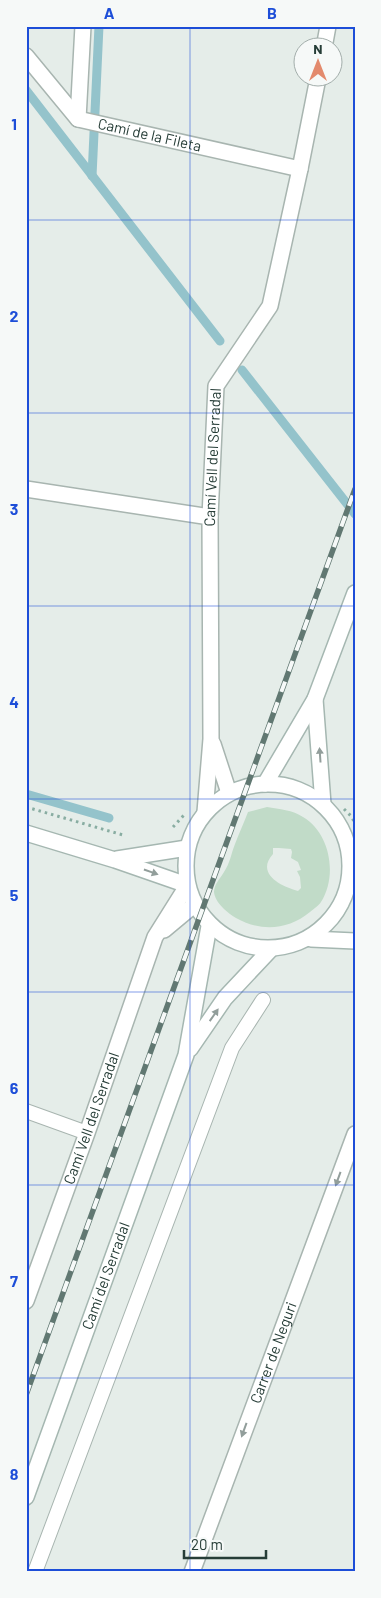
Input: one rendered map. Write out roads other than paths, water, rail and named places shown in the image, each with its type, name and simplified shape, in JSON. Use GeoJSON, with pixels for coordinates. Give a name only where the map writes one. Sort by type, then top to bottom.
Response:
{"type":"FeatureCollection","features":[{"type":"Feature","properties":{"kind":"street"},"geometry":{"type":"LineString","coordinates":[[81,119],[83,26]]}},
{"type":"Feature","properties":{"kind":"street","name":"Camí de la Fileta"},"geometry":{"type":"LineString","coordinates":[[26,56],[81,119],[300,169]]}},
{"type":"Feature","properties":{"kind":"street","name":"Camí Vell del Serradal"},"geometry":{"type":"LineString","coordinates":[[206,812],[212,738],[210,517],[216,386],[270,306],[316,88]]}},
{"type":"Feature","properties":{"kind":"street"},"geometry":{"type":"LineString","coordinates":[[26,489],[210,517]]}},
{"type":"Feature","properties":{"kind":"street"},"geometry":{"type":"LineString","coordinates":[[265,784],[315,699],[355,593]]}},
{"type":"Feature","properties":{"kind":"street"},"geometry":{"type":"LineString","coordinates":[[315,699],[323,804]]}},
{"type":"Feature","properties":{"kind":"street","name":"Camí Vell del Serradal"},"geometry":{"type":"LineString","coordinates":[[212,738],[229,793]]}},
{"type":"Feature","properties":{"kind":"street"},"geometry":{"type":"LineString","coordinates":[[311,938],[342,905],[353,862],[343,829],[323,804],[296,788],[265,784],[247,786],[229,793],[206,812],[187,848],[187,885],[194,905],[209,926],[237,944],[270,950],[311,938],[355,941]]}},
{"type":"Feature","properties":{"kind":"street"},"geometry":{"type":"LineString","coordinates":[[26,833],[115,860],[187,885]]}},
{"type":"Feature","properties":{"kind":"street"},"geometry":{"type":"LineString","coordinates":[[115,860],[187,848]]}},
{"type":"Feature","properties":{"kind":"street","name":"Camí Vell del Serradal"},"geometry":{"type":"LineString","coordinates":[[26,1301],[155,937],[187,885]]}},
{"type":"Feature","properties":{"kind":"street"},"geometry":{"type":"LineString","coordinates":[[155,937],[194,905]]}},
{"type":"Feature","properties":{"kind":"street","name":"Camí del Serradal"},"geometry":{"type":"LineString","coordinates":[[26,1497],[186,1055],[209,926]]}},
{"type":"Feature","properties":{"kind":"street","name":"Camí del Serradal"},"geometry":{"type":"LineString","coordinates":[[186,1055],[225,998],[270,950]]}},
{"type":"Feature","properties":{"kind":"street","name":"Carrer de Neguri"},"geometry":{"type":"LineString","coordinates":[[192,1572],[355,1134]]}},
{"type":"Feature","properties":{"kind":"lane"},"geometry":{"type":"LineString","coordinates":[[35,1572],[232,1048],[263,1000]]}},
{"type":"Feature","properties":{"kind":"lane"},"geometry":{"type":"LineString","coordinates":[[26,1111],[87,1133]]}},
{"type":"Feature","properties":{"kind":"waterway"},"geometry":{"type":"LineString","coordinates":[[92,176],[99,26]]}},
{"type":"Feature","properties":{"kind":"waterway"},"geometry":{"type":"LineString","coordinates":[[26,90],[220,341]]}},
{"type":"Feature","properties":{"kind":"waterway"},"geometry":{"type":"LineString","coordinates":[[242,370],[355,514]]}},
{"type":"Feature","properties":{"kind":"waterway"},"geometry":{"type":"LineString","coordinates":[[26,794],[109,818]]}},
{"type":"Feature","properties":{"kind":"railway"},"geometry":{"type":"LineString","coordinates":[[26,1395],[355,489]]}}]}
